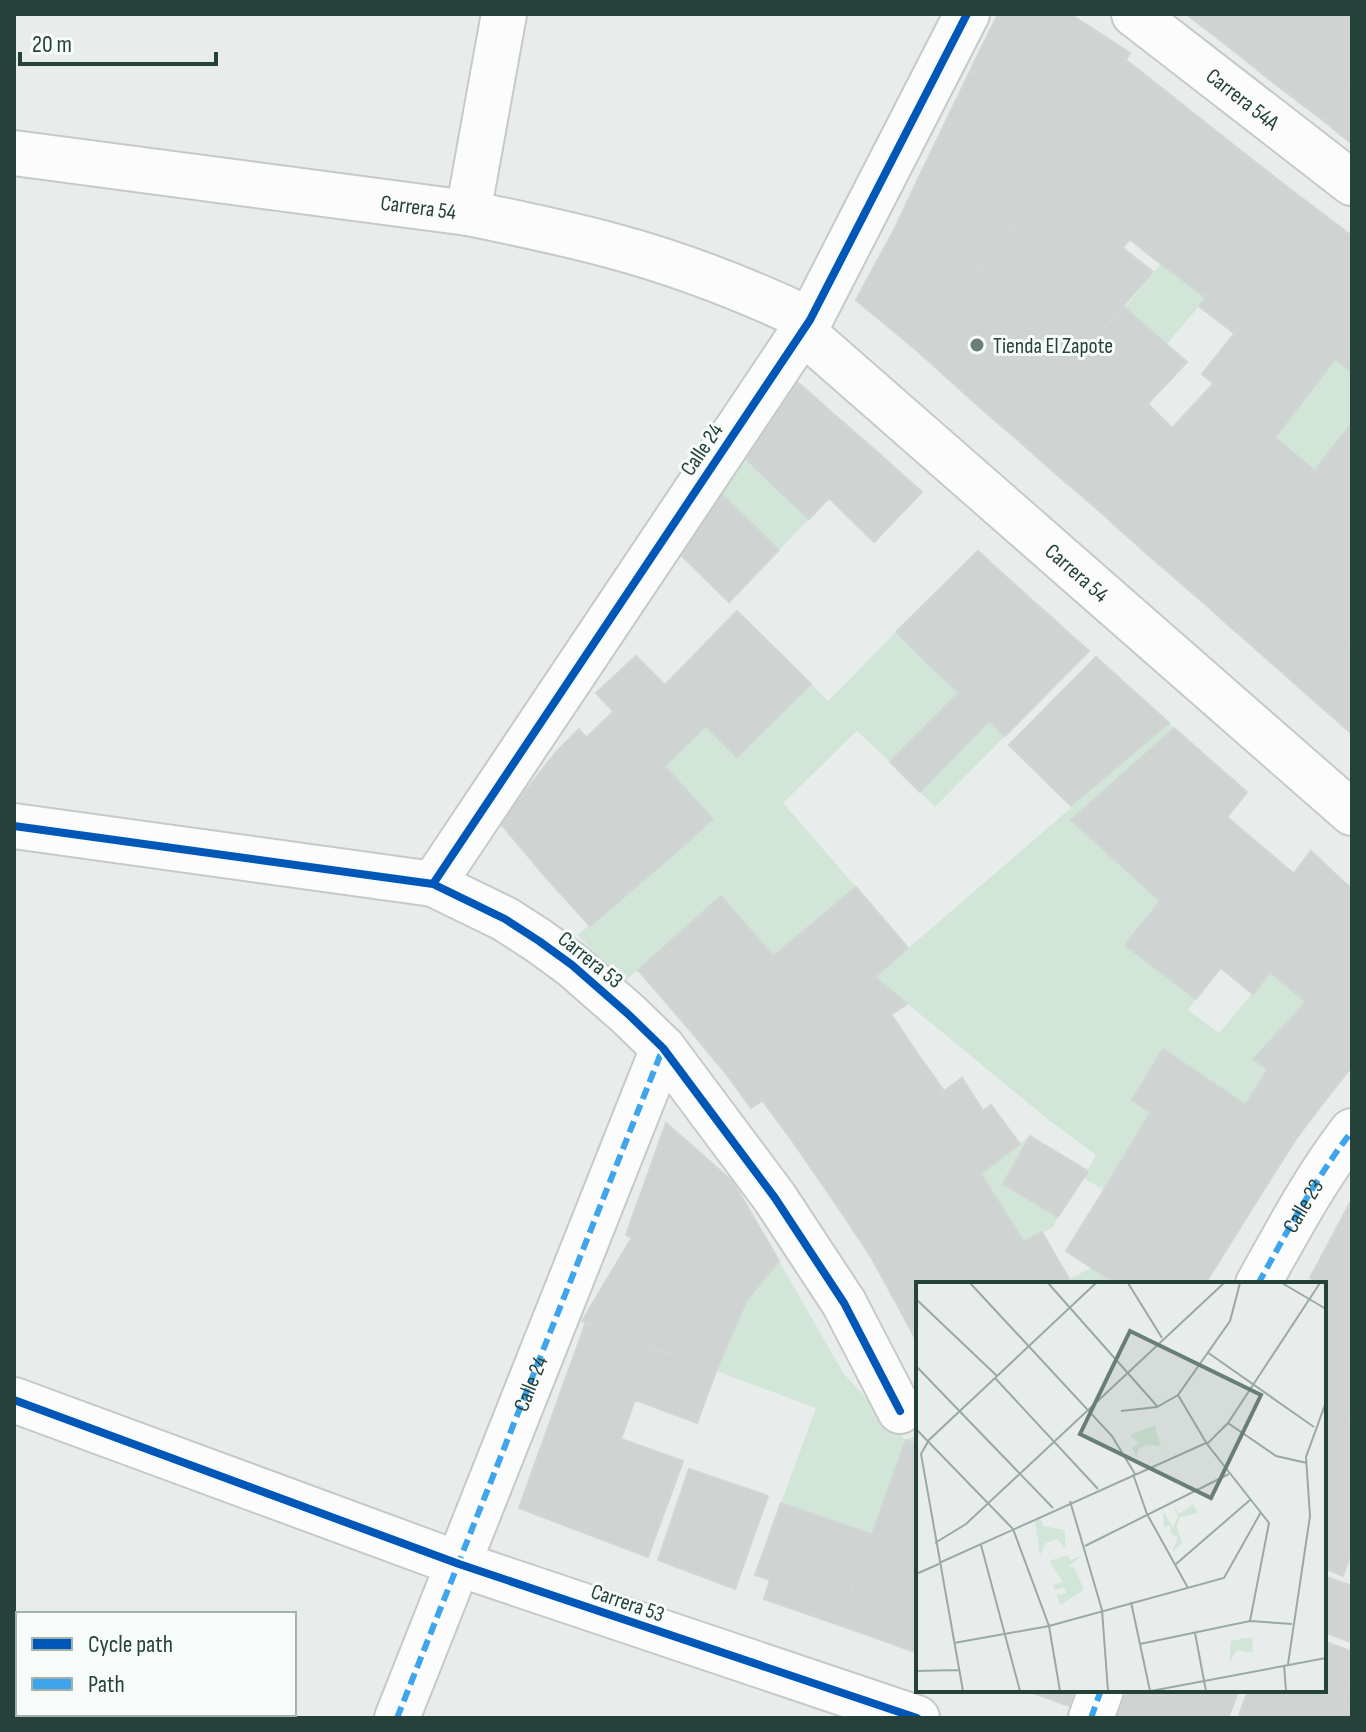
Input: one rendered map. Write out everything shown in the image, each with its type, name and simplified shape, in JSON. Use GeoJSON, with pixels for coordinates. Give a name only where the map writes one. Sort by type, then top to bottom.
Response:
{"type":"FeatureCollection","features":[{"type":"Feature","properties":{"kind":"street"},"geometry":{"type":"LineString","coordinates":[[468,213],[504,14]]}},
{"type":"Feature","properties":{"kind":"street","name":"Calle 24"},"geometry":{"type":"LineString","coordinates":[[433,884],[806,325],[967,14]]}},
{"type":"Feature","properties":{"kind":"street","name":"Carrera 54A"},"geometry":{"type":"LineString","coordinates":[[1134,14],[1352,183]]}},
{"type":"Feature","properties":{"kind":"street","name":"Carrera 54"},"geometry":{"type":"LineString","coordinates":[[14,153],[468,213],[616,247],[766,299],[806,325],[1352,813]]}},
{"type":"Feature","properties":{"kind":"street","name":"Carrera 53"},"geometry":{"type":"LineString","coordinates":[[14,826],[433,884],[505,919],[539,941],[572,965],[663,1048],[775,1198],[844,1303],[900,1411]]}},
{"type":"Feature","properties":{"kind":"street","name":"Calle 24"},"geometry":{"type":"LineString","coordinates":[[397,1718],[663,1048]]}},
{"type":"Feature","properties":{"kind":"street","name":"Calle 23"},"geometry":{"type":"LineString","coordinates":[[1259,1282],[1298,1212],[1352,1131]]}},
{"type":"Feature","properties":{"kind":"street","name":"Carrera 53"},"geometry":{"type":"LineString","coordinates":[[14,1400],[459,1564],[917,1718]]}},
{"type":"Feature","properties":{"kind":"street"},"geometry":{"type":"LineString","coordinates":[[1091,1718],[1100,1692]]}},
{"type":"Feature","properties":{"kind":"green space"},"geometry":{"type":"Polygon","coordinates":[[[1161,264],[1206,298],[1167,344],[1125,307],[1161,264]]]}},
{"type":"Feature","properties":{"kind":"green space"},"geometry":{"type":"Polygon","coordinates":[[[1335,359],[1352,372],[1352,423],[1315,470],[1276,436],[1335,359]]]}},
{"type":"Feature","properties":{"kind":"green space"},"geometry":{"type":"Polygon","coordinates":[[[742,455],[809,519],[779,550],[718,491],[742,455]]]}},
{"type":"Feature","properties":{"kind":"green space"},"geometry":{"type":"Polygon","coordinates":[[[896,632],[959,693],[890,762],[857,731],[783,803],[856,887],[773,956],[721,896],[622,984],[578,935],[713,819],[665,766],[706,726],[738,757],[811,684],[828,701],[896,632]]]}},
{"type":"Feature","properties":{"kind":"green space"},"geometry":{"type":"Polygon","coordinates":[[[989,721],[1005,736],[935,807],[920,792],[989,721]]]}},
{"type":"Feature","properties":{"kind":"green space"},"geometry":{"type":"Polygon","coordinates":[[[1169,723],[1174,728],[1071,819],[1160,901],[1125,946],[1196,999],[1188,1010],[1219,1033],[1270,972],[1306,1002],[1245,1105],[1163,1050],[1132,1100],[1150,1113],[1104,1190],[1083,1178],[1096,1155],[875,977],[1169,723]]]}},
{"type":"Feature","properties":{"kind":"green space"},"geometry":{"type":"Polygon","coordinates":[[[1030,1136],[1004,1184],[1058,1217],[1053,1227],[1024,1242],[981,1174],[1030,1136]]]}},
{"type":"Feature","properties":{"kind":"green space"},"geometry":{"type":"Polygon","coordinates":[[[779,1261],[844,1374],[905,1440],[916,1436],[916,1444],[906,1441],[871,1534],[781,1503],[816,1408],[716,1371],[747,1300],[779,1261]]]}},
{"type":"Feature","properties":{"kind":"green space"},"geometry":{"type":"Polygon","coordinates":[[[1091,1268],[1114,1282],[1070,1282],[1069,1279],[1091,1268]]]}},
{"type":"Feature","properties":{"kind":"building"},"geometry":{"type":"Polygon","coordinates":[[[998,14],[1070,14],[1130,53],[1083,128],[970,71],[998,14]]]}},
{"type":"Feature","properties":{"kind":"building"},"geometry":{"type":"Polygon","coordinates":[[[1186,14],[1256,14],[1233,50],[1186,14]]]}},
{"type":"Feature","properties":{"kind":"building"},"geometry":{"type":"Polygon","coordinates":[[[1256,14],[1315,14],[1270,80],[1233,50],[1256,14]]]}},
{"type":"Feature","properties":{"kind":"building"},"geometry":{"type":"Polygon","coordinates":[[[1315,14],[1352,14],[1352,82],[1324,121],[1270,80],[1315,14]]]}},
{"type":"Feature","properties":{"kind":"building"},"geometry":{"type":"Polygon","coordinates":[[[1126,60],[1178,101],[1096,211],[1054,177],[1126,60]]]}},
{"type":"Feature","properties":{"kind":"building"},"geometry":{"type":"Polygon","coordinates":[[[970,71],[1083,128],[1054,177],[946,121],[970,71]]]}},
{"type":"Feature","properties":{"kind":"building"},"geometry":{"type":"Polygon","coordinates":[[[1352,82],[1352,144],[1324,121],[1352,82]]]}},
{"type":"Feature","properties":{"kind":"building"},"geometry":{"type":"Polygon","coordinates":[[[1178,101],[1231,143],[1147,253],[1096,211],[1178,101]]]}},
{"type":"Feature","properties":{"kind":"building"},"geometry":{"type":"Polygon","coordinates":[[[946,121],[1054,177],[1013,225],[918,179],[946,121]]]}},
{"type":"Feature","properties":{"kind":"building"},"geometry":{"type":"Polygon","coordinates":[[[1231,143],[1295,193],[1206,298],[1147,253],[1231,143]]]}},
{"type":"Feature","properties":{"kind":"building"},"geometry":{"type":"Polygon","coordinates":[[[1054,177],[1131,238],[984,411],[914,348],[1054,177]]]}},
{"type":"Feature","properties":{"kind":"building"},"geometry":{"type":"Polygon","coordinates":[[[918,179],[1013,225],[979,267],[895,228],[918,179]]]}},
{"type":"Feature","properties":{"kind":"building"},"geometry":{"type":"Polygon","coordinates":[[[1295,193],[1327,217],[1234,333],[1199,306],[1295,193]]]}},
{"type":"Feature","properties":{"kind":"building"},"geometry":{"type":"Polygon","coordinates":[[[1327,217],[1352,236],[1352,337],[1276,436],[1202,374],[1327,217]]]}},
{"type":"Feature","properties":{"kind":"building"},"geometry":{"type":"Polygon","coordinates":[[[895,228],[979,267],[914,348],[856,300],[895,228]]]}},
{"type":"Feature","properties":{"kind":"building"},"geometry":{"type":"Polygon","coordinates":[[[1123,248],[1153,272],[1011,434],[984,411],[1123,248]]]}},
{"type":"Feature","properties":{"kind":"building"},"geometry":{"type":"Polygon","coordinates":[[[1124,307],[1187,362],[1070,486],[1011,434],[1124,307]]]}},
{"type":"Feature","properties":{"kind":"building"},"geometry":{"type":"Polygon","coordinates":[[[1352,337],[1352,372],[1335,359],[1352,337]]]}},
{"type":"Feature","properties":{"kind":"building"},"geometry":{"type":"Polygon","coordinates":[[[793,378],[837,417],[779,491],[742,455],[793,378]]]}},
{"type":"Feature","properties":{"kind":"building"},"geometry":{"type":"Polygon","coordinates":[[[1214,383],[1268,431],[1155,561],[1097,509],[1214,383]]]}},
{"type":"Feature","properties":{"kind":"building"},"geometry":{"type":"Polygon","coordinates":[[[1148,404],[1172,428],[1097,509],[1070,486],[1148,404]]]}},
{"type":"Feature","properties":{"kind":"building"},"geometry":{"type":"Polygon","coordinates":[[[837,417],[875,450],[809,519],[779,491],[837,417]]]}},
{"type":"Feature","properties":{"kind":"building"},"geometry":{"type":"Polygon","coordinates":[[[1352,423],[1352,499],[1350,501],[1315,470],[1352,423]]]}},
{"type":"Feature","properties":{"kind":"building"},"geometry":{"type":"Polygon","coordinates":[[[1268,431],[1319,474],[1204,603],[1155,561],[1268,431]]]}},
{"type":"Feature","properties":{"kind":"building"},"geometry":{"type":"Polygon","coordinates":[[[875,450],[922,492],[874,542],[829,498],[875,450]]]}},
{"type":"Feature","properties":{"kind":"building"},"geometry":{"type":"Polygon","coordinates":[[[1319,474],[1350,501],[1235,631],[1204,603],[1319,474]]]}},
{"type":"Feature","properties":{"kind":"building"},"geometry":{"type":"Polygon","coordinates":[[[718,491],[779,550],[729,602],[677,551],[718,491]]]}},
{"type":"Feature","properties":{"kind":"building"},"geometry":{"type":"Polygon","coordinates":[[[1350,501],[1352,641],[1309,696],[1235,631],[1350,501]]]}},
{"type":"Feature","properties":{"kind":"building"},"geometry":{"type":"Polygon","coordinates":[[[978,551],[1012,582],[929,665],[896,632],[978,551]]]}},
{"type":"Feature","properties":{"kind":"building"},"geometry":{"type":"Polygon","coordinates":[[[1012,582],[1042,609],[959,693],[929,665],[1012,582]]]}},
{"type":"Feature","properties":{"kind":"building"},"geometry":{"type":"Polygon","coordinates":[[[1042,609],[1089,651],[1005,736],[989,721],[920,792],[890,762],[1042,609]]]}},
{"type":"Feature","properties":{"kind":"building"},"geometry":{"type":"Polygon","coordinates":[[[737,611],[811,684],[737,757],[665,685],[737,611]]]}},
{"type":"Feature","properties":{"kind":"building"},"geometry":{"type":"Polygon","coordinates":[[[1352,641],[1352,734],[1309,696],[1352,641]]]}},
{"type":"Feature","properties":{"kind":"building"},"geometry":{"type":"Polygon","coordinates":[[[636,656],[706,726],[665,766],[596,693],[636,656]]]}},
{"type":"Feature","properties":{"kind":"building"},"geometry":{"type":"Polygon","coordinates":[[[1096,657],[1169,723],[1071,806],[1009,745],[1096,657]]]}},
{"type":"Feature","properties":{"kind":"building"},"geometry":{"type":"Polygon","coordinates":[[[614,711],[713,819],[681,848],[586,738],[614,711]]]}},
{"type":"Feature","properties":{"kind":"building"},"geometry":{"type":"Polygon","coordinates":[[[1174,728],[1247,792],[1160,901],[1071,820],[1174,728]]]}},
{"type":"Feature","properties":{"kind":"building"},"geometry":{"type":"Polygon","coordinates":[[[579,729],[633,792],[610,814],[556,752],[579,729]]]}},
{"type":"Feature","properties":{"kind":"building"},"geometry":{"type":"Polygon","coordinates":[[[556,752],[610,814],[544,875],[500,823],[556,752]]]}},
{"type":"Feature","properties":{"kind":"building"},"geometry":{"type":"Polygon","coordinates":[[[633,792],[681,848],[590,926],[544,875],[633,792]]]}},
{"type":"Feature","properties":{"kind":"building"},"geometry":{"type":"Polygon","coordinates":[[[1227,817],[1294,874],[1196,999],[1125,945],[1227,817]]]}},
{"type":"Feature","properties":{"kind":"building"},"geometry":{"type":"Polygon","coordinates":[[[1311,851],[1343,881],[1253,994],[1221,968],[1311,851]]]}},
{"type":"Feature","properties":{"kind":"building"},"geometry":{"type":"Polygon","coordinates":[[[1343,881],[1352,889],[1352,951],[1306,1002],[1270,972],[1343,881]]]}},
{"type":"Feature","properties":{"kind":"building"},"geometry":{"type":"Polygon","coordinates":[[[856,887],[908,948],[875,977],[727,1075],[688,1028],[856,887]]]}},
{"type":"Feature","properties":{"kind":"building"},"geometry":{"type":"Polygon","coordinates":[[[721,896],[773,956],[688,1028],[638,970],[721,896]]]}},
{"type":"Feature","properties":{"kind":"building"},"geometry":{"type":"Polygon","coordinates":[[[1352,951],[1352,1023],[1316,990],[1352,951]]]}},
{"type":"Feature","properties":{"kind":"building"},"geometry":{"type":"Polygon","coordinates":[[[875,977],[907,1004],[751,1108],[727,1075],[875,977]]]}},
{"type":"Feature","properties":{"kind":"building"},"geometry":{"type":"Polygon","coordinates":[[[1316,990],[1352,1023],[1352,1071],[1289,1021],[1316,990]]]}},
{"type":"Feature","properties":{"kind":"building"},"geometry":{"type":"Polygon","coordinates":[[[891,1014],[917,1053],[791,1139],[762,1100],[891,1014]]]}},
{"type":"Feature","properties":{"kind":"building"},"geometry":{"type":"Polygon","coordinates":[[[1289,1021],[1350,1069],[1320,1107],[1253,1059],[1289,1021]]]}},
{"type":"Feature","properties":{"kind":"building"},"geometry":{"type":"Polygon","coordinates":[[[1163,1049],[1296,1139],[1263,1191],[1132,1100],[1163,1049]]]}},
{"type":"Feature","properties":{"kind":"building"},"geometry":{"type":"Polygon","coordinates":[[[917,1053],[945,1092],[820,1181],[791,1139],[917,1053]]]}},
{"type":"Feature","properties":{"kind":"building"},"geometry":{"type":"Polygon","coordinates":[[[1268,1069],[1320,1107],[1296,1139],[1245,1105],[1268,1069]]]}},
{"type":"Feature","properties":{"kind":"building"},"geometry":{"type":"Polygon","coordinates":[[[962,1078],[983,1111],[844,1216],[820,1181],[962,1078]]]}},
{"type":"Feature","properties":{"kind":"building"},"geometry":{"type":"Polygon","coordinates":[[[991,1105],[1020,1144],[871,1257],[844,1216],[991,1105]]]}},
{"type":"Feature","properties":{"kind":"building"},"geometry":{"type":"Polygon","coordinates":[[[1150,1113],[1263,1191],[1218,1263],[1104,1190],[1150,1113]]]}},
{"type":"Feature","properties":{"kind":"building"},"geometry":{"type":"Polygon","coordinates":[[[666,1123],[733,1182],[779,1261],[747,1300],[626,1235],[666,1123]]]}},
{"type":"Feature","properties":{"kind":"building"},"geometry":{"type":"Polygon","coordinates":[[[1030,1136],[1088,1171],[1058,1217],[1003,1184],[1030,1136]]]}},
{"type":"Feature","properties":{"kind":"building"},"geometry":{"type":"Polygon","coordinates":[[[981,1174],[1024,1242],[951,1282],[916,1282],[916,1301],[900,1310],[871,1257],[981,1174]]]}},
{"type":"Feature","properties":{"kind":"building"},"geometry":{"type":"Polygon","coordinates":[[[1104,1190],[1218,1263],[1206,1282],[1114,1282],[1066,1251],[1104,1190]]]}},
{"type":"Feature","properties":{"kind":"building"},"geometry":{"type":"Polygon","coordinates":[[[1352,1199],[1352,1302],[1326,1287],[1326,1282],[1310,1278],[1352,1199]]]}},
{"type":"Feature","properties":{"kind":"building"},"geometry":{"type":"Polygon","coordinates":[[[1042,1232],[1069,1279],[1062,1282],[951,1282],[1042,1232]]]}},
{"type":"Feature","properties":{"kind":"building"},"geometry":{"type":"Polygon","coordinates":[[[631,1239],[747,1300],[716,1371],[582,1321],[631,1239]]]}},
{"type":"Feature","properties":{"kind":"building"},"geometry":{"type":"Polygon","coordinates":[[[1326,1287],[1352,1302],[1352,1418],[1326,1407],[1326,1287]]]}},
{"type":"Feature","properties":{"kind":"building"},"geometry":{"type":"Polygon","coordinates":[[[916,1301],[916,1340],[900,1310],[916,1301]]]}},
{"type":"Feature","properties":{"kind":"building"},"geometry":{"type":"Polygon","coordinates":[[[586,1322],[653,1349],[587,1534],[519,1508],[586,1322]]]}},
{"type":"Feature","properties":{"kind":"building"},"geometry":{"type":"Polygon","coordinates":[[[653,1349],[716,1371],[697,1423],[635,1400],[653,1349]]]}},
{"type":"Feature","properties":{"kind":"building"},"geometry":{"type":"Polygon","coordinates":[[[1326,1407],[1352,1418],[1352,1503],[1326,1494],[1326,1407]]]}},
{"type":"Feature","properties":{"kind":"building"},"geometry":{"type":"Polygon","coordinates":[[[621,1439],[683,1461],[648,1557],[587,1534],[621,1439]]]}},
{"type":"Feature","properties":{"kind":"building"},"geometry":{"type":"Polygon","coordinates":[[[906,1440],[916,1443],[916,1652],[839,1625],[906,1440]]]}},
{"type":"Feature","properties":{"kind":"building"},"geometry":{"type":"Polygon","coordinates":[[[689,1469],[768,1496],[735,1589],[658,1560],[689,1469]]]}},
{"type":"Feature","properties":{"kind":"building"},"geometry":{"type":"Polygon","coordinates":[[[1326,1494],[1352,1503],[1352,1551],[1343,1576],[1326,1569],[1326,1494]]]}},
{"type":"Feature","properties":{"kind":"building"},"geometry":{"type":"Polygon","coordinates":[[[781,1503],[871,1534],[839,1625],[764,1599],[770,1580],[755,1575],[781,1503]]]}},
{"type":"Feature","properties":{"kind":"building"},"geometry":{"type":"Polygon","coordinates":[[[1326,1577],[1352,1586],[1351,1642],[1326,1633],[1326,1577]]]}},
{"type":"Feature","properties":{"kind":"building"},"geometry":{"type":"Polygon","coordinates":[[[1326,1642],[1352,1652],[1352,1677],[1337,1718],[1238,1718],[1247,1692],[1326,1692],[1326,1642]]]}},
{"type":"Feature","properties":{"kind":"building"},"geometry":{"type":"Polygon","coordinates":[[[1352,1677],[1352,1718],[1337,1718],[1352,1677]]]}},
{"type":"Feature","properties":{"kind":"building"},"geometry":{"type":"Polygon","coordinates":[[[1030,1692],[1073,1692],[1069,1706],[1030,1692]]]}},
{"type":"Feature","properties":{"kind":"building"},"geometry":{"type":"Polygon","coordinates":[[[1126,1692],[1238,1692],[1228,1718],[1116,1718],[1126,1692]]]}},
{"type":"Feature","properties":{"kind":"marked path"},"geometry":{"type":"LineString","coordinates":[[397,1718],[663,1048]]}},
{"type":"Feature","properties":{"kind":"marked path"},"geometry":{"type":"LineString","coordinates":[[1259,1282],[1314,1187],[1352,1131]]}},
{"type":"Feature","properties":{"kind":"marked path"},"geometry":{"type":"LineString","coordinates":[[1091,1718],[1100,1692]]}},
{"type":"Feature","properties":{"kind":"cycle path"},"geometry":{"type":"LineString","coordinates":[[433,884],[810,320],[967,14]]}},
{"type":"Feature","properties":{"kind":"cycle path"},"geometry":{"type":"LineString","coordinates":[[14,826],[433,884],[505,919],[539,941],[572,965],[663,1048],[775,1198],[844,1303],[900,1411]]}},
{"type":"Feature","properties":{"kind":"cycle path"},"geometry":{"type":"LineString","coordinates":[[14,1400],[459,1564],[917,1718]]}},
{"type":"Feature","properties":{"kind":"place","name":"Tienda El Zapote"},"geometry":{"type":"Point","coordinates":[977,345]}}]}
